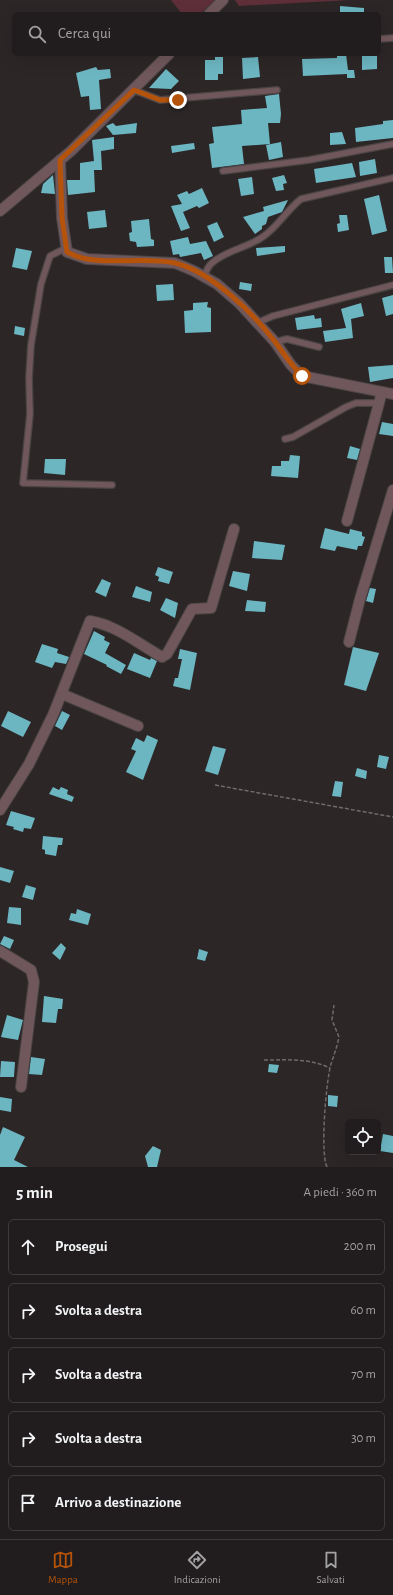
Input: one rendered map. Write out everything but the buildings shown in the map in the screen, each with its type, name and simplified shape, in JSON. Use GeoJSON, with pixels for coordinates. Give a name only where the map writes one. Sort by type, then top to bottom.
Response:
{"type":"FeatureCollection","features":[{"type":"Feature","properties":{"kind":"street"},"geometry":{"type":"LineString","coordinates":[[211,12],[224,0]]}},
{"type":"Feature","properties":{"kind":"street"},"geometry":{"type":"LineString","coordinates":[[0,211],[60,160],[134,90],[167,56]]}},
{"type":"Feature","properties":{"kind":"street"},"geometry":{"type":"LineString","coordinates":[[60,160],[62,218],[67,252],[87,259],[175,263],[204,276],[217,284],[239,303],[275,342],[291,365],[302,376],[393,394]]}},
{"type":"Feature","properties":{"kind":"street"},"geometry":{"type":"LineString","coordinates":[[347,521],[382,392]]}},
{"type":"Feature","properties":{"kind":"street"},"geometry":{"type":"LineString","coordinates":[[349,642],[360,599],[393,490]]}},
{"type":"Feature","properties":{"kind":"street"},"geometry":{"type":"LineString","coordinates":[[0,810],[29,764],[62,694],[82,638],[90,621],[101,623],[140,642],[162,657],[168,654],[192,609],[211,608],[234,529]]}},
{"type":"Feature","properties":{"kind":"street"},"geometry":{"type":"LineString","coordinates":[[62,694],[138,726]]}},
{"type":"Feature","properties":{"kind":"street"},"geometry":{"type":"LineString","coordinates":[[0,951],[31,970],[34,982],[21,1087]]}},
{"type":"Feature","properties":{"kind":"lane"},"geometry":{"type":"LineString","coordinates":[[381,39],[393,38]]}},
{"type":"Feature","properties":{"kind":"lane"},"geometry":{"type":"LineString","coordinates":[[134,90],[160,100],[277,90]]}},
{"type":"Feature","properties":{"kind":"lane"},"geometry":{"type":"LineString","coordinates":[[223,171],[309,160],[393,144]]}},
{"type":"Feature","properties":{"kind":"lane"},"geometry":{"type":"LineString","coordinates":[[204,276],[211,264],[218,259],[251,245],[264,236],[276,226],[290,207],[301,199],[393,178]]}},
{"type":"Feature","properties":{"kind":"lane"},"geometry":{"type":"LineString","coordinates":[[66,248],[50,256],[41,284],[31,345],[29,378],[30,414],[23,483],[112,485]]}},
{"type":"Feature","properties":{"kind":"lane"},"geometry":{"type":"LineString","coordinates":[[257,323],[273,316],[393,285]]}},
{"type":"Feature","properties":{"kind":"lane"},"geometry":{"type":"LineString","coordinates":[[275,342],[286,339],[319,347]]}},
{"type":"Feature","properties":{"kind":"lane"},"geometry":{"type":"LineString","coordinates":[[285,439],[293,437],[356,403],[380,403]]}},
{"type":"Feature","properties":{"kind":"path"},"geometry":{"type":"LineString","coordinates":[[215,785],[393,817]]}},
{"type":"Feature","properties":{"kind":"path"},"geometry":{"type":"LineString","coordinates":[[327,1167],[325,1162],[324,1136],[330,1068],[339,1037],[332,1020],[334,1005]]}},
{"type":"Feature","properties":{"kind":"path"},"geometry":{"type":"LineString","coordinates":[[264,1060],[304,1060],[320,1063],[330,1068]]}},
{"type":"Feature","properties":{"kind":"shaded area"},"geometry":{"type":"Polygon","coordinates":[[[171,0],[215,0],[202,12],[180,12],[171,0]]]}},
{"type":"Feature","properties":{"kind":"shaded area"},"geometry":{"type":"Polygon","coordinates":[[[235,0],[351,0],[239,6],[235,0]]]}},
{"type":"Feature","properties":{"kind":"route"},"geometry":{"type":"LineString","coordinates":[[178,100],[160,100],[134,90],[60,160],[62,218],[67,252],[87,259],[175,263],[194,271],[217,284],[239,303],[275,342],[291,365],[302,376]]}}]}
